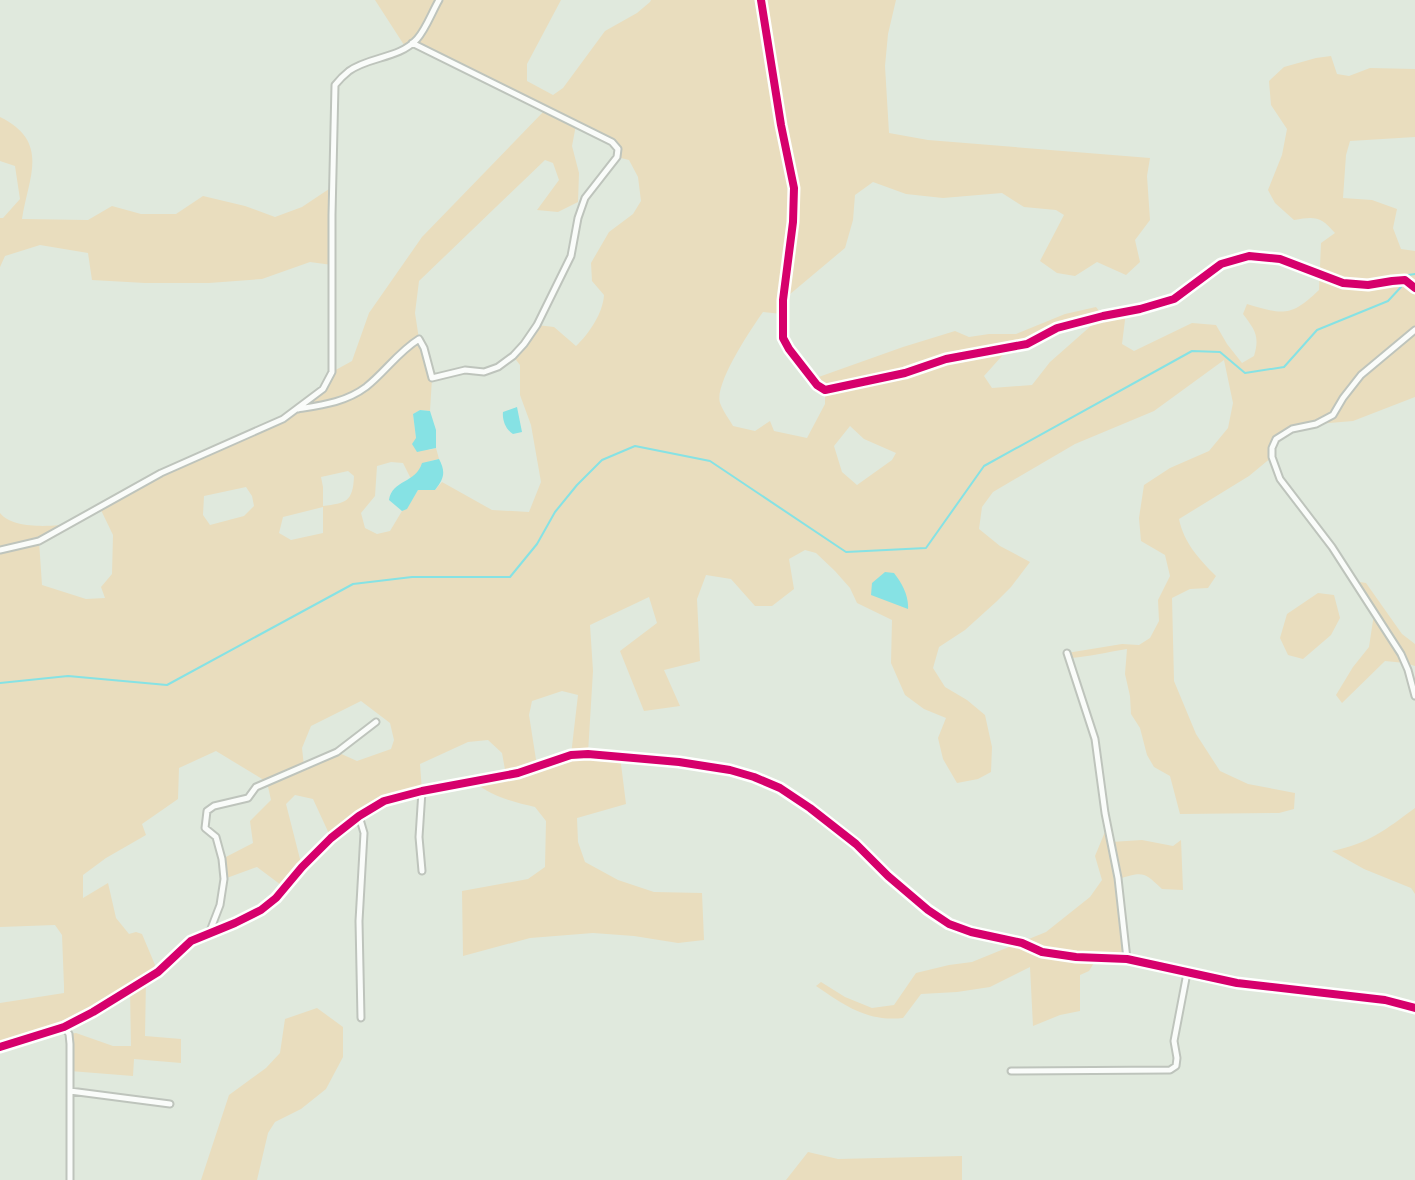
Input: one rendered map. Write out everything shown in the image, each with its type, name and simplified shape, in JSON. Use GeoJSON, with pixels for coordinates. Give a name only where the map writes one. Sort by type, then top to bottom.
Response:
{"type":"FeatureCollection","features":[{"type":"Feature","properties":{"kind":"street"},"geometry":{"type":"LineString","coordinates":[[0,550],[39,541],[161,473],[283,419],[323,389],[332,372],[335,85],[357,67],[392,55],[412,43],[419,37],[439,0]]}},
{"type":"Feature","properties":{"kind":"street"},"geometry":{"type":"LineString","coordinates":[[761,0],[794,188],[783,300],[783,338],[817,385],[825,390],[905,373],[946,359],[1027,344],[1057,328],[1174,299],[1221,264],[1249,256],[1280,259],[1343,283],[1368,285],[1405,280],[1415,288]]}},
{"type":"Feature","properties":{"kind":"street"},"geometry":{"type":"LineString","coordinates":[[296,409],[344,400],[366,387],[419,339],[432,378],[465,370],[484,372],[513,356],[537,325],[571,256],[585,198],[617,157],[618,149],[612,142],[412,43]]}},
{"type":"Feature","properties":{"kind":"street"},"geometry":{"type":"LineString","coordinates":[[1415,330],[1361,375],[1333,415],[1316,424],[1292,429],[1276,439],[1272,448],[1280,479],[1332,547],[1401,654],[1415,696]]}},
{"type":"Feature","properties":{"kind":"street"},"geometry":{"type":"LineString","coordinates":[[1067,653],[1095,739],[1118,878],[1127,959]]}},
{"type":"Feature","properties":{"kind":"street"},"geometry":{"type":"LineString","coordinates":[[210,932],[220,905],[224,879],[216,837],[205,828],[207,811],[214,806],[248,798],[256,787],[337,752],[376,722]]}},
{"type":"Feature","properties":{"kind":"street"},"geometry":{"type":"LineString","coordinates":[[0,1047],[64,1027],[93,1012],[158,972],[191,941],[261,910],[331,838],[384,801],[518,773],[571,755],[588,754],[730,770],[780,788],[856,844],[928,910],[949,924],[971,932],[1022,943],[1042,952],[1127,959],[1237,983],[1385,1000],[1415,1008]]}},
{"type":"Feature","properties":{"kind":"street"},"geometry":{"type":"LineString","coordinates":[[422,791],[419,837],[422,871]]}},
{"type":"Feature","properties":{"kind":"street"},"geometry":{"type":"LineString","coordinates":[[359,816],[364,833],[359,921],[361,1018]]}},
{"type":"Feature","properties":{"kind":"street"},"geometry":{"type":"LineString","coordinates":[[1011,1071],[1170,1070],[1176,1066],[1174,1041],[1187,973]]}},
{"type":"Feature","properties":{"kind":"street"},"geometry":{"type":"LineString","coordinates":[[64,1027],[69,1034],[70,1180]]}},
{"type":"Feature","properties":{"kind":"street"},"geometry":{"type":"LineString","coordinates":[[70,1091],[170,1104]]}},
{"type":"Feature","properties":{"kind":"shaded area"},"geometry":{"type":"Polygon","coordinates":[[[375,0],[561,0],[527,64],[527,81],[553,95],[563,88],[605,31],[637,13],[651,0],[896,0],[885,66],[889,133],[928,140],[1150,158],[1147,176],[1150,220],[1135,240],[1140,262],[1126,275],[1097,262],[1075,276],[1057,273],[1040,261],[1064,215],[1056,210],[1024,207],[1002,193],[943,198],[906,194],[873,182],[855,195],[853,220],[845,248],[783,300],[782,314],[763,312],[722,383],[720,403],[733,426],[755,431],[770,421],[774,431],[807,438],[825,404],[825,390],[813,379],[955,331],[969,337],[1016,334],[1065,314],[1096,307],[1103,316],[1126,312],[1122,344],[1134,351],[1192,323],[1216,325],[1242,363],[1254,356],[1255,334],[1243,314],[1247,304],[1278,312],[1293,309],[1309,299],[1319,290],[1321,243],[1335,233],[1318,219],[1294,220],[1275,203],[1268,190],[1282,155],[1287,129],[1271,105],[1269,81],[1284,67],[1331,56],[1337,74],[1349,76],[1370,68],[1415,69],[1415,137],[1350,141],[1343,198],[1372,200],[1397,209],[1393,228],[1401,249],[1415,251],[1415,397],[1353,421],[1292,429],[1276,439],[1272,457],[1249,476],[1179,519],[1188,543],[1216,576],[1208,588],[1190,589],[1172,598],[1174,681],[1196,734],[1220,771],[1248,784],[1295,793],[1294,809],[1279,813],[1180,814],[1170,776],[1154,767],[1147,755],[1140,728],[1131,714],[1125,674],[1127,649],[1069,658],[1067,653],[1122,644],[1139,645],[1150,638],[1159,621],[1158,600],[1170,576],[1165,555],[1141,541],[1139,518],[1144,485],[1170,468],[1209,451],[1228,428],[1233,403],[1224,360],[1154,411],[1075,444],[993,492],[982,507],[979,529],[1000,546],[1030,562],[996,602],[965,630],[939,647],[933,668],[945,687],[985,715],[992,747],[991,772],[978,779],[957,783],[943,759],[938,738],[946,718],[924,709],[905,695],[891,663],[892,620],[857,603],[850,588],[816,553],[805,550],[789,559],[794,589],[772,606],[755,606],[731,579],[706,575],[697,599],[700,661],[664,670],[680,706],[644,711],[620,651],[657,623],[649,597],[590,625],[593,671],[588,753],[620,756],[626,804],[577,818],[578,842],[585,862],[618,880],[654,892],[702,893],[704,940],[678,943],[593,933],[530,938],[463,956],[462,891],[528,879],[545,867],[546,821],[535,807],[502,798],[473,781],[506,775],[502,753],[488,740],[468,742],[420,764],[422,791],[384,801],[331,838],[313,799],[295,795],[286,804],[302,867],[285,888],[257,867],[224,879],[222,859],[253,843],[250,821],[271,800],[267,782],[216,751],[179,768],[178,799],[142,824],[146,835],[83,875],[83,898],[108,883],[116,918],[129,934],[142,934],[158,972],[146,980],[145,1036],[181,1039],[181,1063],[134,1059],[133,1076],[70,1071],[69,1034],[76,1033],[113,1046],[131,1046],[130,990],[64,1027],[0,1048],[0,1003],[64,993],[64,986],[62,935],[55,925],[0,927],[0,513],[23,524],[72,524],[39,541],[42,585],[86,599],[105,598],[101,587],[112,574],[113,535],[100,508],[161,473],[283,419],[323,389],[332,372],[352,361],[369,313],[422,237],[545,110],[412,43],[406,48],[375,0]],[[576,125],[572,146],[579,173],[578,202],[558,212],[537,210],[559,180],[553,163],[545,160],[419,281],[415,313],[419,339],[432,378],[430,411],[420,410],[413,414],[416,438],[429,450],[436,448],[439,459],[430,461],[411,479],[403,463],[377,466],[375,496],[361,513],[365,528],[377,534],[390,531],[418,490],[435,490],[442,482],[492,510],[529,512],[541,482],[531,425],[520,395],[520,365],[513,356],[537,325],[554,327],[576,346],[586,336],[598,316],[604,295],[592,281],[591,263],[609,232],[633,214],[641,201],[638,177],[629,160],[617,157],[618,149],[612,142],[576,125]],[[1101,317],[1057,328],[1027,344],[1010,347],[984,376],[992,388],[1032,385],[1050,362],[1101,317]],[[850,426],[834,446],[842,472],[857,485],[892,460],[896,453],[864,439],[850,426]],[[348,471],[321,477],[323,506],[343,502],[350,496],[354,476],[348,471]],[[246,487],[204,496],[203,515],[210,525],[244,516],[254,506],[252,496],[246,487]],[[323,507],[283,517],[279,533],[291,540],[323,533],[323,507]],[[562,691],[532,701],[529,715],[537,766],[571,755],[578,695],[562,691]],[[361,701],[311,726],[302,748],[304,766],[337,752],[357,761],[391,749],[394,740],[390,723],[361,701]]]}},
{"type":"Feature","properties":{"kind":"shaded area"},"geometry":{"type":"Polygon","coordinates":[[[0,117],[16,127],[31,149],[31,175],[22,219],[88,220],[112,206],[141,214],[176,214],[203,196],[275,217],[302,207],[332,187],[332,265],[310,262],[262,279],[209,283],[92,280],[88,253],[40,245],[5,256],[0,267],[0,218],[20,199],[15,166],[0,161],[0,117]]]}},
{"type":"Feature","properties":{"kind":"shaded area"},"geometry":{"type":"Polygon","coordinates":[[[1354,581],[1366,583],[1402,634],[1415,644],[1415,666],[1385,661],[1342,703],[1336,695],[1369,647],[1374,614],[1354,581]]]}},
{"type":"Feature","properties":{"kind":"shaded area"},"geometry":{"type":"Polygon","coordinates":[[[1318,593],[1334,595],[1340,618],[1331,635],[1303,659],[1288,655],[1280,638],[1287,614],[1318,593]]]}},
{"type":"Feature","properties":{"kind":"shaded area"},"geometry":{"type":"Polygon","coordinates":[[[1415,808],[1415,894],[1411,888],[1364,869],[1332,851],[1367,840],[1415,808]]]}},
{"type":"Feature","properties":{"kind":"shaded area"},"geometry":{"type":"Polygon","coordinates":[[[1107,827],[1111,842],[1142,840],[1173,846],[1181,840],[1183,890],[1162,889],[1142,875],[1118,879],[1127,959],[1097,958],[1089,971],[1080,975],[1080,1011],[1033,1026],[1030,967],[990,987],[921,994],[903,1018],[867,1015],[846,1006],[816,986],[821,982],[845,997],[872,1008],[894,1005],[916,973],[972,962],[1046,932],[1090,897],[1102,880],[1095,856],[1107,827]]]}},
{"type":"Feature","properties":{"kind":"shaded area"},"geometry":{"type":"Polygon","coordinates":[[[317,1008],[343,1027],[343,1057],[326,1089],[301,1109],[275,1122],[268,1133],[257,1180],[201,1180],[229,1095],[266,1068],[280,1053],[285,1019],[317,1008]]]}},
{"type":"Feature","properties":{"kind":"shaded area"},"geometry":{"type":"Polygon","coordinates":[[[808,1152],[838,1159],[962,1156],[962,1180],[786,1180],[808,1152]]]}},
{"type":"Feature","properties":{"kind":"water"},"geometry":{"type":"Polygon","coordinates":[[[517,407],[522,432],[513,434],[505,424],[503,412],[517,407]]]}},
{"type":"Feature","properties":{"kind":"water"},"geometry":{"type":"Polygon","coordinates":[[[420,410],[430,411],[436,430],[436,448],[417,452],[412,444],[416,438],[413,414],[420,410]]]}},
{"type":"Feature","properties":{"kind":"water"},"geometry":{"type":"Polygon","coordinates":[[[439,459],[443,475],[435,490],[418,490],[407,509],[402,511],[389,500],[391,493],[415,474],[422,463],[439,459]]]}},
{"type":"Feature","properties":{"kind":"water"},"geometry":{"type":"Polygon","coordinates":[[[885,572],[894,573],[900,581],[908,609],[871,595],[872,583],[885,572]]]}},
{"type":"Feature","properties":{"kind":"waterway"},"geometry":{"type":"LineString","coordinates":[[1408,275],[1415,274]]}},
{"type":"Feature","properties":{"kind":"waterway"},"geometry":{"type":"LineString","coordinates":[[0,683],[68,676],[167,685],[353,584],[412,577],[510,577],[577,485],[602,460],[635,446],[710,461],[846,552],[926,548],[984,466],[1192,351],[1220,352],[1245,373],[1284,367],[1317,330],[1388,301],[1401,287]]}},
{"type":"Feature","properties":{"kind":"cycle path"},"geometry":{"type":"LineString","coordinates":[[761,0],[794,188],[783,300],[783,338],[817,385],[825,390],[905,373],[946,359],[1027,344],[1057,328],[1174,299],[1221,264],[1249,256],[1280,259],[1343,283],[1368,285],[1405,280],[1415,288]]}},
{"type":"Feature","properties":{"kind":"cycle path"},"geometry":{"type":"LineString","coordinates":[[0,1047],[64,1027],[93,1012],[158,972],[191,941],[261,910],[331,838],[384,801],[518,773],[571,755],[588,754],[730,770],[780,788],[856,844],[928,910],[949,924],[971,932],[1022,943],[1042,952],[1127,959],[1237,983],[1385,1000],[1415,1008]]}}]}
